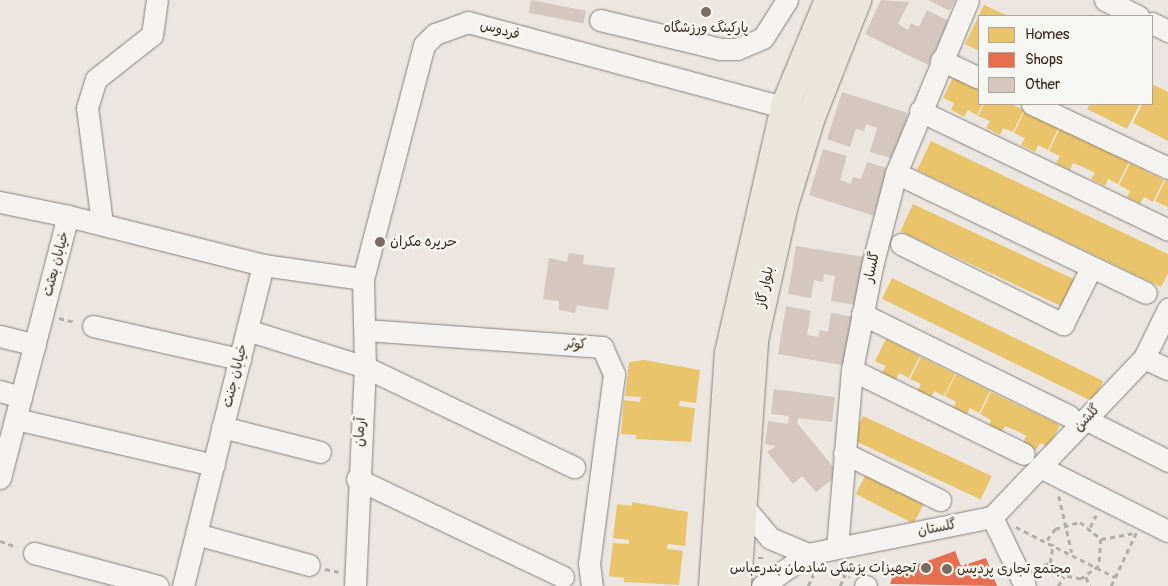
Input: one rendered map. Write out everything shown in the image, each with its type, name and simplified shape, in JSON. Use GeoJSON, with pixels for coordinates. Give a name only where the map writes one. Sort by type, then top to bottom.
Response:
{"type":"FeatureCollection","features":[{"type":"Feature","properties":{"kind":"main road","name":"بلوار گاز"},"geometry":{"type":"LineString","coordinates":[[714,586],[728,353],[786,106],[829,0]]}},
{"type":"Feature","properties":{"kind":"main road","name":"بلوار گاز"},"geometry":{"type":"LineString","coordinates":[[737,586],[739,501],[754,340],[784,205],[811,117],[857,0]]}},
{"type":"Feature","properties":{"kind":"street"},"geometry":{"type":"LineString","coordinates":[[102,223],[87,108],[96,79],[152,35],[157,0]]}},
{"type":"Feature","properties":{"kind":"street"},"geometry":{"type":"LineString","coordinates":[[600,20],[721,49],[737,49],[763,38],[787,0]]}},
{"type":"Feature","properties":{"kind":"street","name":"گلسار"},"geometry":{"type":"LineString","coordinates":[[837,548],[852,370],[862,314],[896,173],[941,60],[968,0]]}},
{"type":"Feature","properties":{"kind":"street"},"geometry":{"type":"LineString","coordinates":[[1105,0],[1136,15]]}},
{"type":"Feature","properties":{"kind":"street","name":"فردوس"},"geometry":{"type":"LineString","coordinates":[[363,279],[417,59],[435,34],[452,25],[468,22],[786,106],[811,117]]}},
{"type":"Feature","properties":{"kind":"street"},"geometry":{"type":"LineString","coordinates":[[1153,24],[1168,31]]}},
{"type":"Feature","properties":{"kind":"street"},"geometry":{"type":"LineString","coordinates":[[941,60],[978,78]]}},
{"type":"Feature","properties":{"kind":"street"},"geometry":{"type":"LineString","coordinates":[[1034,105],[1168,168]]}},
{"type":"Feature","properties":{"kind":"street"},"geometry":{"type":"LineString","coordinates":[[920,111],[1168,230]]}},
{"type":"Feature","properties":{"kind":"street"},"geometry":{"type":"LineString","coordinates":[[896,173],[1146,293]]}},
{"type":"Feature","properties":{"kind":"street"},"geometry":{"type":"LineString","coordinates":[[0,202],[68,216]]}},
{"type":"Feature","properties":{"kind":"street","name":"خیابان بعثت"},"geometry":{"type":"LineString","coordinates":[[0,478],[68,216],[263,265]]}},
{"type":"Feature","properties":{"kind":"street"},"geometry":{"type":"LineString","coordinates":[[901,244],[1062,324],[1091,268]]}},
{"type":"Feature","properties":{"kind":"street"},"geometry":{"type":"LineString","coordinates":[[263,265],[363,279]]}},
{"type":"Feature","properties":{"kind":"street","name":"خیابان جنت"},"geometry":{"type":"LineString","coordinates":[[183,586],[263,265]]}},
{"type":"Feature","properties":{"kind":"street","name":"آرمان"},"geometry":{"type":"LineString","coordinates":[[355,581],[357,478],[365,367],[363,279]]}},
{"type":"Feature","properties":{"kind":"street","name":"گلشن"},"geometry":{"type":"LineString","coordinates":[[992,517],[1039,465],[1077,417],[1144,358],[1168,309]]}},
{"type":"Feature","properties":{"kind":"street"},"geometry":{"type":"LineString","coordinates":[[862,314],[1168,461]]}},
{"type":"Feature","properties":{"kind":"street"},"geometry":{"type":"LineString","coordinates":[[93,326],[240,359]]}},
{"type":"Feature","properties":{"kind":"street"},"geometry":{"type":"LineString","coordinates":[[247,330],[365,367],[574,467]]}},
{"type":"Feature","properties":{"kind":"street","name":"کوثر"},"geometry":{"type":"LineString","coordinates":[[365,330],[602,347],[614,374],[589,563],[592,586]]}},
{"type":"Feature","properties":{"kind":"street"},"geometry":{"type":"LineString","coordinates":[[0,336],[35,345]]}},
{"type":"Feature","properties":{"kind":"street"},"geometry":{"type":"LineString","coordinates":[[1144,358],[1168,369]]}},
{"type":"Feature","properties":{"kind":"street"},"geometry":{"type":"LineString","coordinates":[[852,370],[1039,465],[1139,526],[1168,531]]}},
{"type":"Feature","properties":{"kind":"street"},"geometry":{"type":"LineString","coordinates":[[0,392],[21,397]]}},
{"type":"Feature","properties":{"kind":"street"},"geometry":{"type":"LineString","coordinates":[[16,418],[214,465]]}},
{"type":"Feature","properties":{"kind":"street"},"geometry":{"type":"LineString","coordinates":[[222,427],[320,452]]}},
{"type":"Feature","properties":{"kind":"street"},"geometry":{"type":"LineString","coordinates":[[844,453],[940,500]]}},
{"type":"Feature","properties":{"kind":"street"},"geometry":{"type":"LineString","coordinates":[[357,478],[563,578]]}},
{"type":"Feature","properties":{"kind":"street"},"geometry":{"type":"LineString","coordinates":[[739,501],[766,534],[808,554]]}},
{"type":"Feature","properties":{"kind":"street"},"geometry":{"type":"LineString","coordinates":[[992,517],[1025,586]]}},
{"type":"Feature","properties":{"kind":"street","name":"گلستان"},"geometry":{"type":"LineString","coordinates":[[764,584],[808,554],[992,517]]}},
{"type":"Feature","properties":{"kind":"street"},"geometry":{"type":"LineString","coordinates":[[196,534],[309,565]]}},
{"type":"Feature","properties":{"kind":"street"},"geometry":{"type":"LineString","coordinates":[[34,553],[158,586]]}},
{"type":"Feature","properties":{"kind":"path"},"geometry":{"type":"LineString","coordinates":[[43,314],[93,326]]}},
{"type":"Feature","properties":{"kind":"path"},"geometry":{"type":"LineString","coordinates":[[1039,465],[1067,523],[1072,553]]}},
{"type":"Feature","properties":{"kind":"path"},"geometry":{"type":"LineString","coordinates":[[992,517],[1047,540],[1099,566],[1115,578]]}},
{"type":"Feature","properties":{"kind":"path"},"geometry":{"type":"LineString","coordinates":[[1047,540],[1067,523],[1080,522],[1101,539]]}},
{"type":"Feature","properties":{"kind":"path"},"geometry":{"type":"LineString","coordinates":[[1101,539],[1139,526]]}},
{"type":"Feature","properties":{"kind":"path"},"geometry":{"type":"LineString","coordinates":[[1111,586],[1139,526]]}},
{"type":"Feature","properties":{"kind":"path"},"geometry":{"type":"LineString","coordinates":[[764,584],[766,534]]}},
{"type":"Feature","properties":{"kind":"path"},"geometry":{"type":"LineString","coordinates":[[1053,544],[1051,568],[1064,577],[1086,577],[1099,566],[1101,539]]}},
{"type":"Feature","properties":{"kind":"path"},"geometry":{"type":"LineString","coordinates":[[808,554],[865,586]]}},
{"type":"Feature","properties":{"kind":"path"},"geometry":{"type":"LineString","coordinates":[[309,565],[355,581]]}},
{"type":"Feature","properties":{"kind":"path"},"geometry":{"type":"LineString","coordinates":[[840,586],[845,575]]}},
{"type":"Feature","properties":{"kind":"path"},"geometry":{"type":"LineString","coordinates":[[1058,586],[1064,577]]}},
{"type":"Feature","properties":{"kind":"path"},"geometry":{"type":"LineString","coordinates":[[1086,577],[1090,586]]}},
{"type":"Feature","properties":{"kind":"building: Homes"},"geometry":{"type":"Polygon","coordinates":[[[984,5],[1006,15],[979,15],[984,5]]]}},
{"type":"Feature","properties":{"kind":"building: Homes"},"geometry":{"type":"Polygon","coordinates":[[[978,17],[978,50],[965,44],[978,17]]]}},
{"type":"Feature","properties":{"kind":"building: Homes"},"geometry":{"type":"Polygon","coordinates":[[[954,75],[978,87],[978,105],[982,105],[977,115],[968,110],[964,117],[951,110],[954,103],[943,98],[954,75]]]}},
{"type":"Feature","properties":{"kind":"building: Homes"},"geometry":{"type":"Polygon","coordinates":[[[1153,84],[1168,92],[1168,141],[1133,123],[1142,105],[1153,105],[1153,84]]]}},
{"type":"Feature","properties":{"kind":"building: Homes"},"geometry":{"type":"Polygon","coordinates":[[[984,105],[1013,105],[1024,110],[1013,132],[1003,128],[1000,135],[986,128],[990,121],[978,116],[984,105]]]}},
{"type":"Feature","properties":{"kind":"building: Homes"},"geometry":{"type":"Polygon","coordinates":[[[1089,105],[1139,105],[1127,129],[1087,109],[1089,105]]]}},
{"type":"Feature","properties":{"kind":"building: Homes"},"geometry":{"type":"Polygon","coordinates":[[[1025,110],[1059,127],[1048,150],[1038,145],[1035,152],[1021,145],[1025,138],[1014,133],[1025,110]]]}},
{"type":"Feature","properties":{"kind":"building: Homes"},"geometry":{"type":"Polygon","coordinates":[[[1060,128],[1129,162],[1118,184],[1108,179],[1105,186],[1091,179],[1095,173],[1083,167],[1073,163],[1070,170],[1056,163],[1060,156],[1049,151],[1060,128]]]}},
{"type":"Feature","properties":{"kind":"building: Homes"},"geometry":{"type":"Polygon","coordinates":[[[931,141],[1168,254],[1168,273],[1161,287],[917,170],[931,141]]]}},
{"type":"Feature","properties":{"kind":"building: Homes"},"geometry":{"type":"Polygon","coordinates":[[[1130,163],[1164,180],[1153,202],[1144,197],[1140,204],[1127,197],[1130,191],[1119,185],[1130,163]]]}},
{"type":"Feature","properties":{"kind":"building: Homes"},"geometry":{"type":"Polygon","coordinates":[[[1166,179],[1168,180],[1168,207],[1155,201],[1166,179]]]}},
{"type":"Feature","properties":{"kind":"building: Homes"},"geometry":{"type":"Polygon","coordinates":[[[913,204],[1075,280],[1063,307],[900,231],[913,204]]]}},
{"type":"Feature","properties":{"kind":"building: Homes"},"geometry":{"type":"Polygon","coordinates":[[[892,278],[1103,381],[1093,402],[882,299],[892,278]]]}},
{"type":"Feature","properties":{"kind":"building: Homes"},"geometry":{"type":"Polygon","coordinates":[[[886,339],[920,356],[909,378],[899,373],[896,380],[882,373],[886,366],[875,361],[886,339]]]}},
{"type":"Feature","properties":{"kind":"building: Homes"},"geometry":{"type":"Polygon","coordinates":[[[921,357],[955,374],[944,396],[934,391],[931,398],[917,391],[921,384],[910,379],[921,357]]]}},
{"type":"Feature","properties":{"kind":"building: Homes"},"geometry":{"type":"Polygon","coordinates":[[[644,360],[700,370],[696,403],[680,401],[679,406],[695,408],[691,442],[636,439],[636,435],[621,434],[624,400],[640,402],[641,397],[625,396],[629,362],[644,360]]]}},
{"type":"Feature","properties":{"kind":"building: Homes"},"geometry":{"type":"Polygon","coordinates":[[[956,374],[990,391],[979,413],[970,408],[966,415],[953,409],[956,402],[945,396],[956,374]]]}},
{"type":"Feature","properties":{"kind":"building: Homes"},"geometry":{"type":"Polygon","coordinates":[[[991,392],[1060,425],[1049,447],[1040,443],[1036,450],[1023,443],[1026,436],[1015,430],[1005,426],[1001,433],[988,427],[991,420],[980,414],[991,392]]]}},
{"type":"Feature","properties":{"kind":"building: Homes"},"geometry":{"type":"Polygon","coordinates":[[[863,416],[992,476],[981,500],[852,440],[863,416]]]}},
{"type":"Feature","properties":{"kind":"building: Homes"},"geometry":{"type":"Polygon","coordinates":[[[868,470],[926,500],[914,524],[856,494],[868,470]]]}},
{"type":"Feature","properties":{"kind":"building: Homes"},"geometry":{"type":"Polygon","coordinates":[[[632,502],[688,512],[685,546],[668,544],[667,549],[683,551],[679,585],[624,582],[624,578],[609,576],[613,543],[629,544],[629,540],[613,538],[617,504],[632,506],[632,502]]]}},
{"type":"Feature","properties":{"kind":"building: Shops","name":"مجتمع تجاری پردیس"},"geometry":{"type":"Polygon","coordinates":[[[955,551],[961,566],[986,558],[997,586],[890,584],[894,573],[955,551]]]}},
{"type":"Feature","properties":{"kind":"building: Other"},"geometry":{"type":"Polygon","coordinates":[[[531,0],[586,11],[583,23],[529,13],[531,0]]]}},
{"type":"Feature","properties":{"kind":"building: Other"},"geometry":{"type":"Polygon","coordinates":[[[881,0],[909,2],[898,24],[908,30],[911,23],[919,27],[927,10],[949,21],[928,65],[865,34],[881,0]]]}},
{"type":"Feature","properties":{"kind":"building: Other"},"geometry":{"type":"Polygon","coordinates":[[[928,0],[955,0],[950,11],[928,0]]]}},
{"type":"Feature","properties":{"kind":"building: Other"},"geometry":{"type":"Polygon","coordinates":[[[842,92],[908,113],[894,159],[870,152],[877,128],[866,124],[864,131],[856,129],[850,147],[827,139],[842,92]]]}},
{"type":"Feature","properties":{"kind":"building: Other"},"geometry":{"type":"Polygon","coordinates":[[[823,149],[847,156],[840,180],[851,184],[853,177],[861,179],[867,162],[890,169],[875,216],[809,195],[823,149]]]}},
{"type":"Feature","properties":{"kind":"building: Other"},"geometry":{"type":"Polygon","coordinates":[[[796,246],[864,257],[856,305],[831,301],[835,276],[824,274],[823,282],[814,280],[811,298],[788,294],[796,246]]]}},
{"type":"Feature","properties":{"kind":"building: Other"},"geometry":{"type":"Polygon","coordinates":[[[569,253],[584,255],[583,264],[615,268],[608,310],[577,305],[575,313],[559,310],[559,301],[543,299],[549,258],[567,262],[569,253]]]}},
{"type":"Feature","properties":{"kind":"building: Other"},"geometry":{"type":"Polygon","coordinates":[[[786,306],[811,311],[807,335],[818,337],[820,330],[828,332],[831,313],[855,317],[847,366],[778,354],[786,306]]]}},
{"type":"Feature","properties":{"kind":"building: Other"},"geometry":{"type":"Polygon","coordinates":[[[774,389],[835,397],[832,422],[798,418],[797,423],[839,474],[816,492],[802,476],[793,484],[767,452],[776,446],[765,444],[768,421],[788,424],[789,416],[771,414],[774,389]]]}},
{"type":"Feature","properties":{"kind":"place","name":"پارکینگ ورزشگاه"},"geometry":{"type":"Point","coordinates":[706,12]}},
{"type":"Feature","properties":{"kind":"place","name":"حریره مکران"},"geometry":{"type":"Point","coordinates":[380,242]}},
{"type":"Feature","properties":{"kind":"place","name":"تجهیزات پزشکی شادمان بندرعباس"},"geometry":{"type":"Point","coordinates":[926,568]}},
{"type":"Feature","properties":{"kind":"place","name":"مجتمع تجاری پردیس"},"geometry":{"type":"Point","coordinates":[947,569]}}]}
